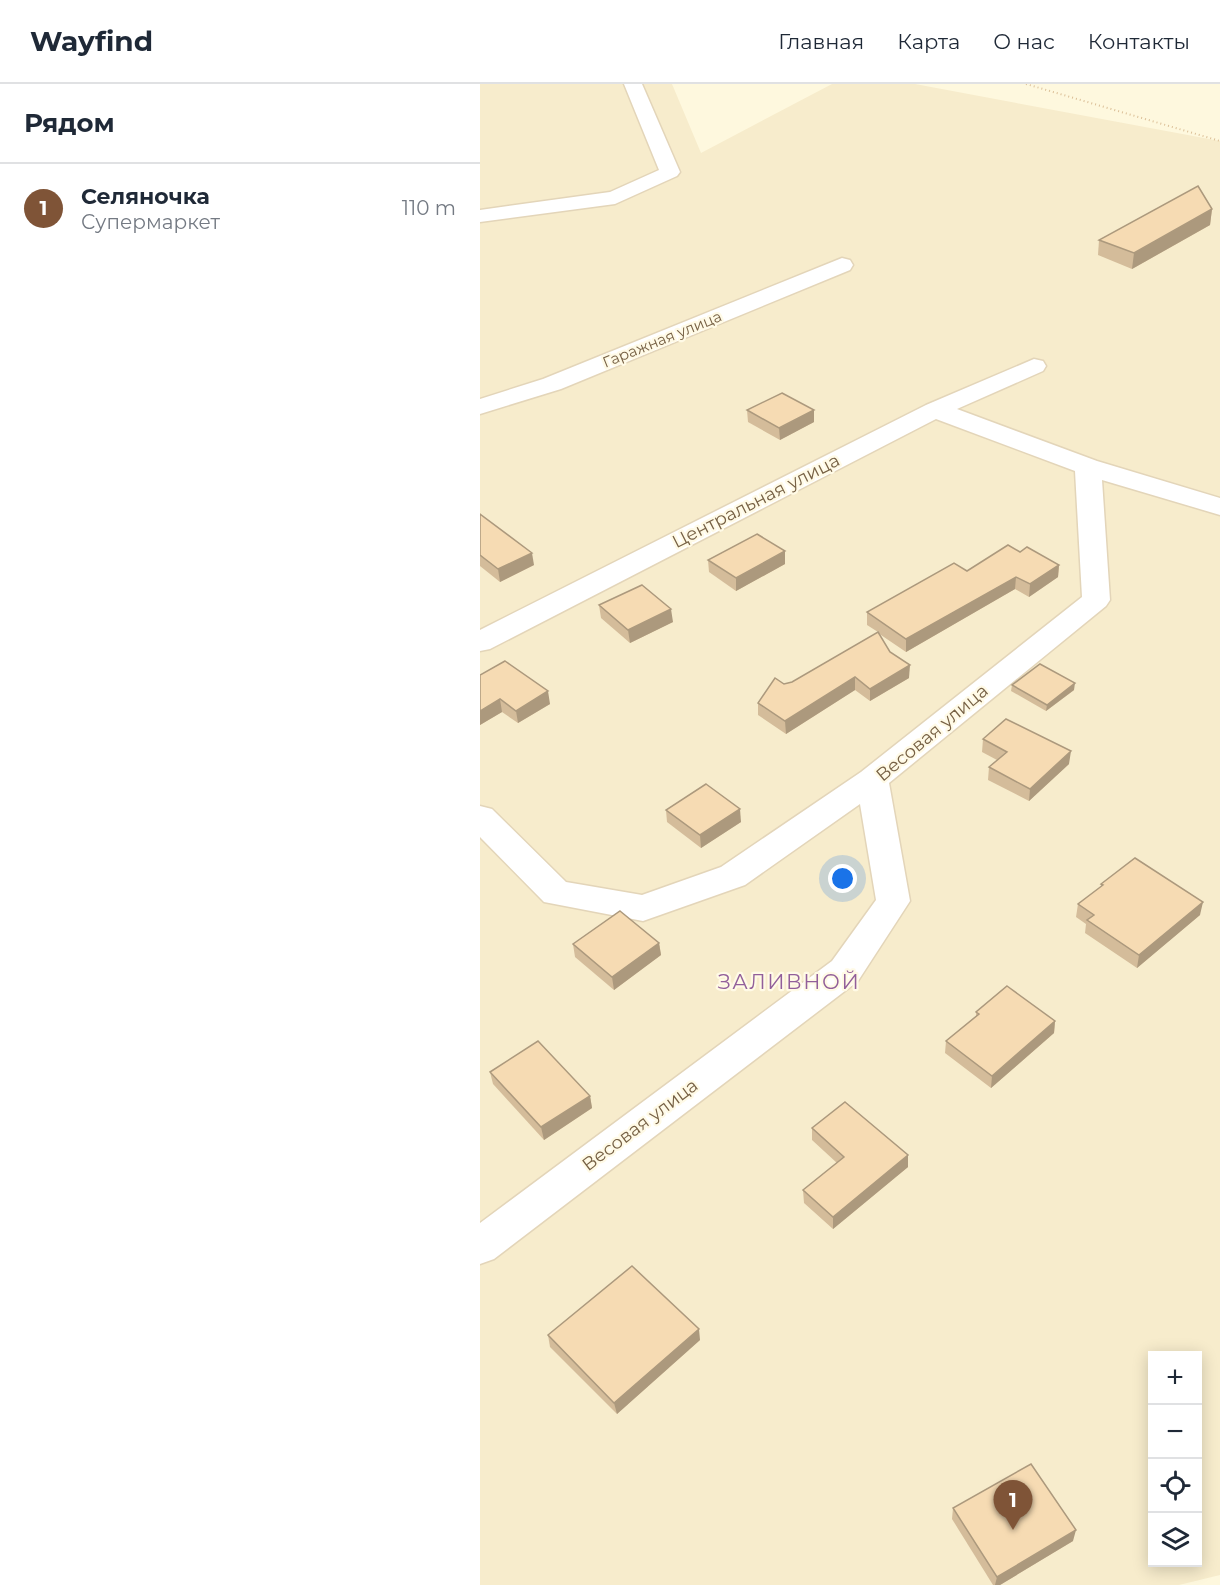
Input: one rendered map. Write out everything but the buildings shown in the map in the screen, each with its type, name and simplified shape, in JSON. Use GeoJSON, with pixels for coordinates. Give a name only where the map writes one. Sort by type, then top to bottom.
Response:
{"type":"FeatureCollection","features":[{"type":"Feature","properties":{"kind":"street"},"geometry":{"type":"LineString","coordinates":[[480,216],[615,198],[670,172],[633,84]]}},
{"type":"Feature","properties":{"kind":"street","name":"Гаражная улица"},"geometry":{"type":"LineString","coordinates":[[480,407],[552,384],[842,265]]}},
{"type":"Feature","properties":{"kind":"street","name":"Центральная улица"},"geometry":{"type":"LineString","coordinates":[[487,629],[934,410],[1034,366]]}},
{"type":"Feature","properties":{"kind":"street"},"geometry":{"type":"LineString","coordinates":[[934,410],[1088,467],[1220,507]]}},
{"type":"Feature","properties":{"kind":"street","name":"Весовая улица"},"geometry":{"type":"LineString","coordinates":[[480,1246],[845,971],[893,901],[872,780],[1096,600],[1088,467]]}},
{"type":"Feature","properties":{"kind":"street"},"geometry":{"type":"LineString","coordinates":[[480,817],[556,893],[643,908],[733,876],[872,780]]}},
{"type":"Feature","properties":{"kind":"path"},"geometry":{"type":"LineString","coordinates":[[1026,84],[1220,141]]}},
{"type":"Feature","properties":{"kind":"shaded area","name":"ЗАЛИВНОЙ"},"geometry":{"type":"Polygon","coordinates":[[[480,84],[672,84],[701,153],[832,84],[915,84],[1220,141],[1220,1575],[1179,1585],[480,1585],[480,84]]]}},
{"type":"Feature","properties":{"kind":"place","name":"Селяночка"},"geometry":{"type":"Point","coordinates":[1013,1530]}},
{"type":"Feature","properties":{"kind":"district","name":"ЗАЛИВНОЙ"},"geometry":{"type":"Point","coordinates":[789,981]}}]}
